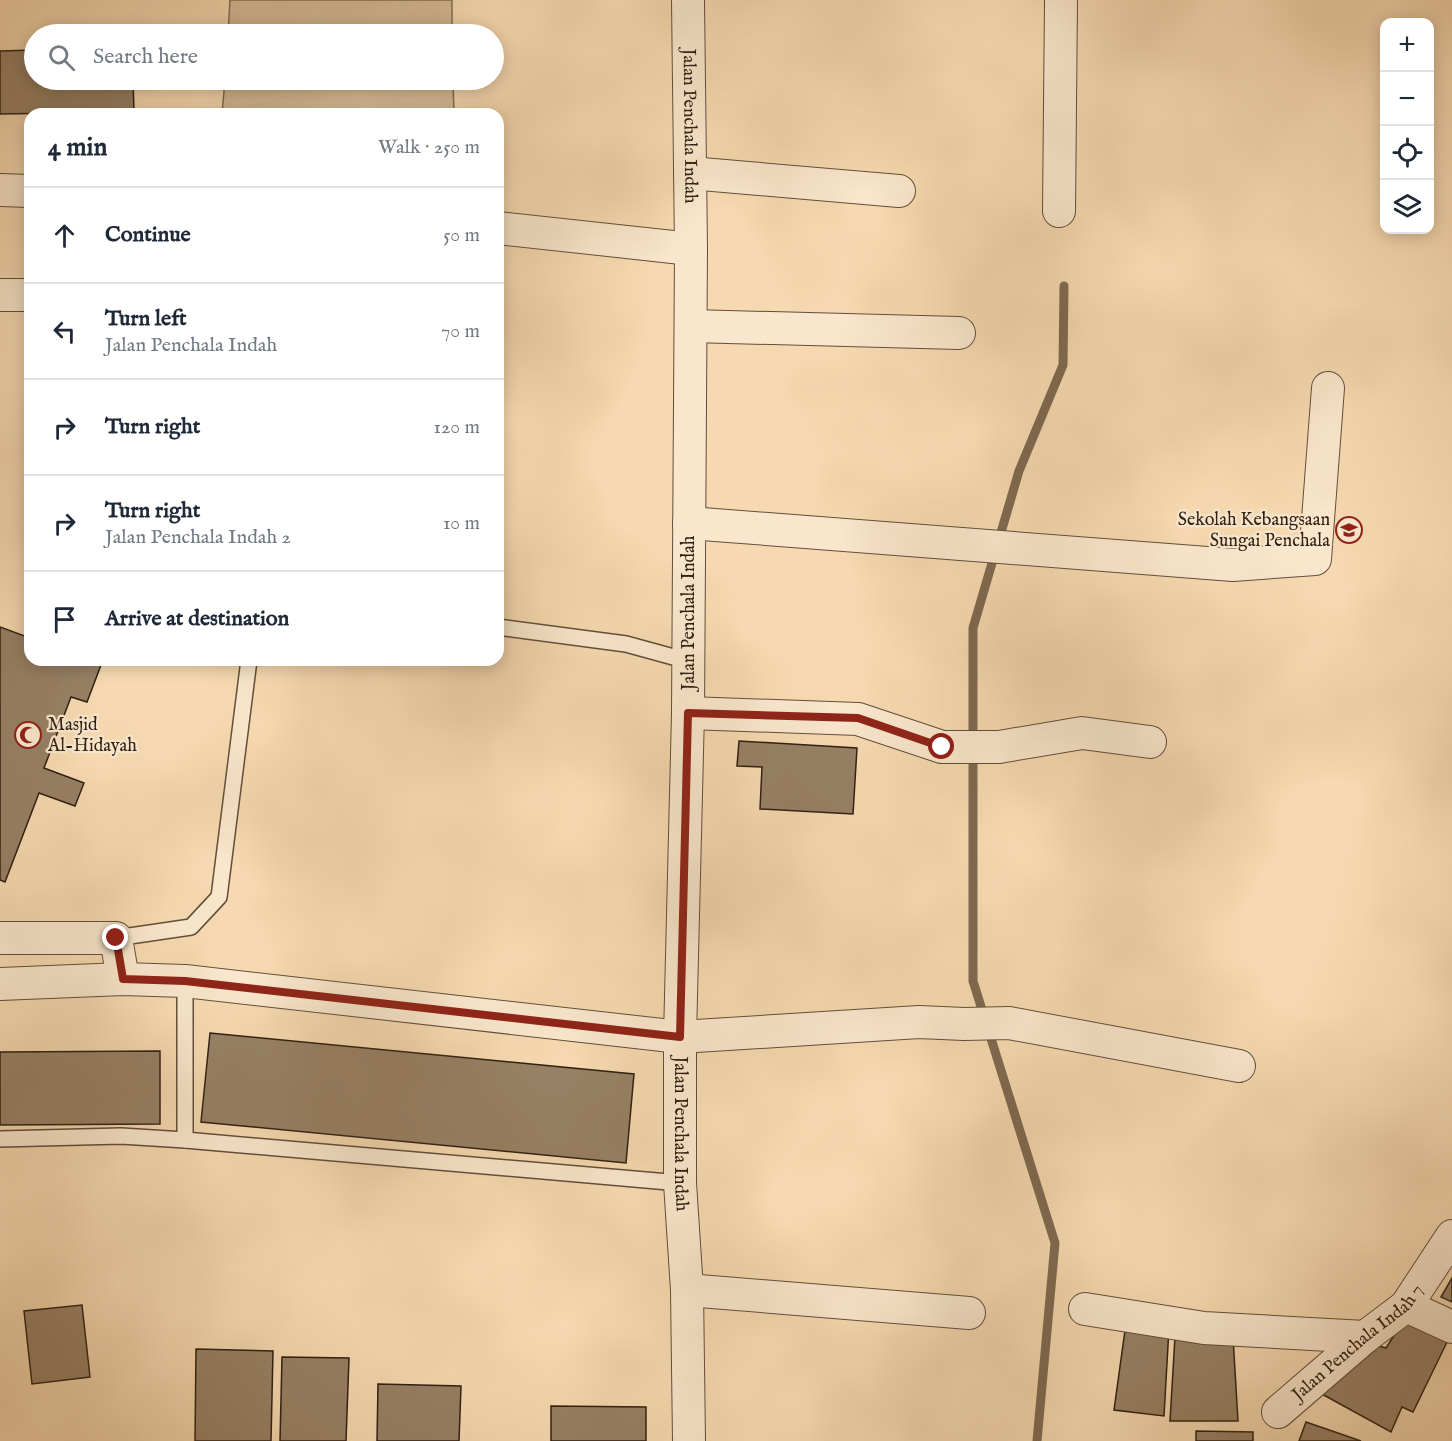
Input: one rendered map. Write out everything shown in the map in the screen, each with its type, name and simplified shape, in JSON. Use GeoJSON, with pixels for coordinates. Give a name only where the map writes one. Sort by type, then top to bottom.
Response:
{"type":"FeatureCollection","features":[{"type":"Feature","properties":{"kind":"street","name":"Jalan Penchala Indah"},"geometry":{"type":"LineString","coordinates":[[688,0],[692,249],[688,713],[680,1037],[680,1183],[687,1290],[689,1441]]}},
{"type":"Feature","properties":{"kind":"street"},"geometry":{"type":"LineString","coordinates":[[1059,211],[1061,0]]}},
{"type":"Feature","properties":{"kind":"street"},"geometry":{"type":"LineString","coordinates":[[690,173],[899,191]]}},
{"type":"Feature","properties":{"kind":"street"},"geometry":{"type":"LineString","coordinates":[[0,190],[24,190]]}},
{"type":"Feature","properties":{"kind":"street"},"geometry":{"type":"LineString","coordinates":[[504,229],[692,249]]}},
{"type":"Feature","properties":{"kind":"street"},"geometry":{"type":"LineString","coordinates":[[0,295],[24,295]]}},
{"type":"Feature","properties":{"kind":"street"},"geometry":{"type":"LineString","coordinates":[[691,326],[959,333]]}},
{"type":"Feature","properties":{"kind":"street"},"geometry":{"type":"LineString","coordinates":[[689,523],[1233,565],[1315,559],[1328,388]]}},
{"type":"Feature","properties":{"kind":"street"},"geometry":{"type":"LineString","coordinates":[[688,713],[858,718],[942,747],[999,747],[1082,733],[1150,742]]}},
{"type":"Feature","properties":{"kind":"street"},"geometry":{"type":"LineString","coordinates":[[0,938],[116,938],[123,979]]}},
{"type":"Feature","properties":{"kind":"street"},"geometry":{"type":"LineString","coordinates":[[0,984],[123,979],[185,981],[680,1037],[919,1022],[1009,1023],[1239,1066]]}},
{"type":"Feature","properties":{"kind":"street","name":"Jalan Penchala Indah 7"},"geometry":{"type":"LineString","coordinates":[[1278,1412],[1365,1337],[1406,1306],[1452,1236]]}},
{"type":"Feature","properties":{"kind":"street"},"geometry":{"type":"LineString","coordinates":[[687,1290],[969,1313]]}},
{"type":"Feature","properties":{"kind":"street"},"geometry":{"type":"LineString","coordinates":[[1406,1306],[1452,1327]]}},
{"type":"Feature","properties":{"kind":"street"},"geometry":{"type":"LineString","coordinates":[[1085,1309],[1204,1328],[1365,1337]]}},
{"type":"Feature","properties":{"kind":"lane"},"geometry":{"type":"LineString","coordinates":[[504,628],[626,644],[688,661]]}},
{"type":"Feature","properties":{"kind":"lane"},"geometry":{"type":"LineString","coordinates":[[116,938],[191,927],[219,897],[248,666]]}},
{"type":"Feature","properties":{"kind":"lane"},"geometry":{"type":"LineString","coordinates":[[185,981],[185,1140]]}},
{"type":"Feature","properties":{"kind":"lane"},"geometry":{"type":"LineString","coordinates":[[0,1139],[122,1136],[185,1140],[680,1183]]}},
{"type":"Feature","properties":{"kind":"shaded area"},"geometry":{"type":"Polygon","coordinates":[[[230,0],[452,0],[452,24],[229,24],[230,0]]]}},
{"type":"Feature","properties":{"kind":"shaded area"},"geometry":{"type":"Polygon","coordinates":[[[224,90],[453,90],[454,108],[223,108],[224,90]]]}},
{"type":"Feature","properties":{"kind":"building"},"geometry":{"type":"Polygon","coordinates":[[[24,50],[24,90],[133,90],[134,108],[24,108],[24,114],[0,114],[0,51],[24,50]]]}},
{"type":"Feature","properties":{"kind":"building","name":"Masjid Al-Hidayah"},"geometry":{"type":"Polygon","coordinates":[[[0,627],[24,636],[24,666],[101,666],[87,702],[71,697],[44,768],[84,783],[75,806],[39,793],[5,882],[0,880],[0,627]]]}},
{"type":"Feature","properties":{"kind":"building"},"geometry":{"type":"Polygon","coordinates":[[[739,741],[857,748],[853,814],[760,809],[762,767],[737,766],[739,741]]]}},
{"type":"Feature","properties":{"kind":"building"},"geometry":{"type":"Polygon","coordinates":[[[210,1033],[634,1074],[626,1163],[201,1122],[210,1033]]]}},
{"type":"Feature","properties":{"kind":"building"},"geometry":{"type":"Polygon","coordinates":[[[160,1051],[160,1124],[0,1125],[0,1052],[160,1051]]]}},
{"type":"Feature","properties":{"kind":"building"},"geometry":{"type":"Polygon","coordinates":[[[1452,1278],[1452,1302],[1441,1297],[1452,1278]]]}},
{"type":"Feature","properties":{"kind":"building"},"geometry":{"type":"Polygon","coordinates":[[[82,1305],[90,1377],[32,1384],[24,1311],[82,1305]]]}},
{"type":"Feature","properties":{"kind":"building"},"geometry":{"type":"Polygon","coordinates":[[[1406,1317],[1450,1336],[1413,1412],[1402,1407],[1391,1432],[1320,1393],[1369,1343],[1386,1348],[1406,1317]]]}},
{"type":"Feature","properties":{"kind":"building"},"geometry":{"type":"Polygon","coordinates":[[[1126,1323],[1169,1328],[1164,1416],[1114,1410],[1126,1323]]]}},
{"type":"Feature","properties":{"kind":"building"},"geometry":{"type":"Polygon","coordinates":[[[1175,1337],[1233,1337],[1238,1421],[1170,1421],[1175,1337]]]}},
{"type":"Feature","properties":{"kind":"building"},"geometry":{"type":"Polygon","coordinates":[[[196,1349],[273,1351],[271,1441],[195,1441],[196,1349]]]}},
{"type":"Feature","properties":{"kind":"building"},"geometry":{"type":"Polygon","coordinates":[[[282,1357],[349,1358],[346,1441],[280,1441],[282,1357]]]}},
{"type":"Feature","properties":{"kind":"building"},"geometry":{"type":"Polygon","coordinates":[[[378,1384],[461,1386],[459,1441],[377,1441],[378,1384]]]}},
{"type":"Feature","properties":{"kind":"building"},"geometry":{"type":"Polygon","coordinates":[[[551,1406],[646,1407],[646,1441],[551,1441],[551,1406]]]}},
{"type":"Feature","properties":{"kind":"building"},"geometry":{"type":"Polygon","coordinates":[[[1306,1422],[1361,1441],[1299,1441],[1306,1422]]]}},
{"type":"Feature","properties":{"kind":"building"},"geometry":{"type":"Polygon","coordinates":[[[1196,1431],[1253,1432],[1253,1441],[1196,1441],[1196,1431]]]}},
{"type":"Feature","properties":{"kind":"waterway"},"geometry":{"type":"LineString","coordinates":[[1037,1441],[1055,1243],[973,981],[973,628],[1019,471],[1063,365],[1064,286]]}},
{"type":"Feature","properties":{"kind":"place","name":"Sekolah Kebangsaan Sungai Penchala"},"geometry":{"type":"Point","coordinates":[1349,530]}},
{"type":"Feature","properties":{"kind":"place","name":"Masjid Al-Hidayah"},"geometry":{"type":"Point","coordinates":[28,735]}},
{"type":"Feature","properties":{"kind":"route"},"geometry":{"type":"LineString","coordinates":[[116,938],[123,979],[185,981],[680,1037],[688,713],[858,718],[942,747]]}}]}
